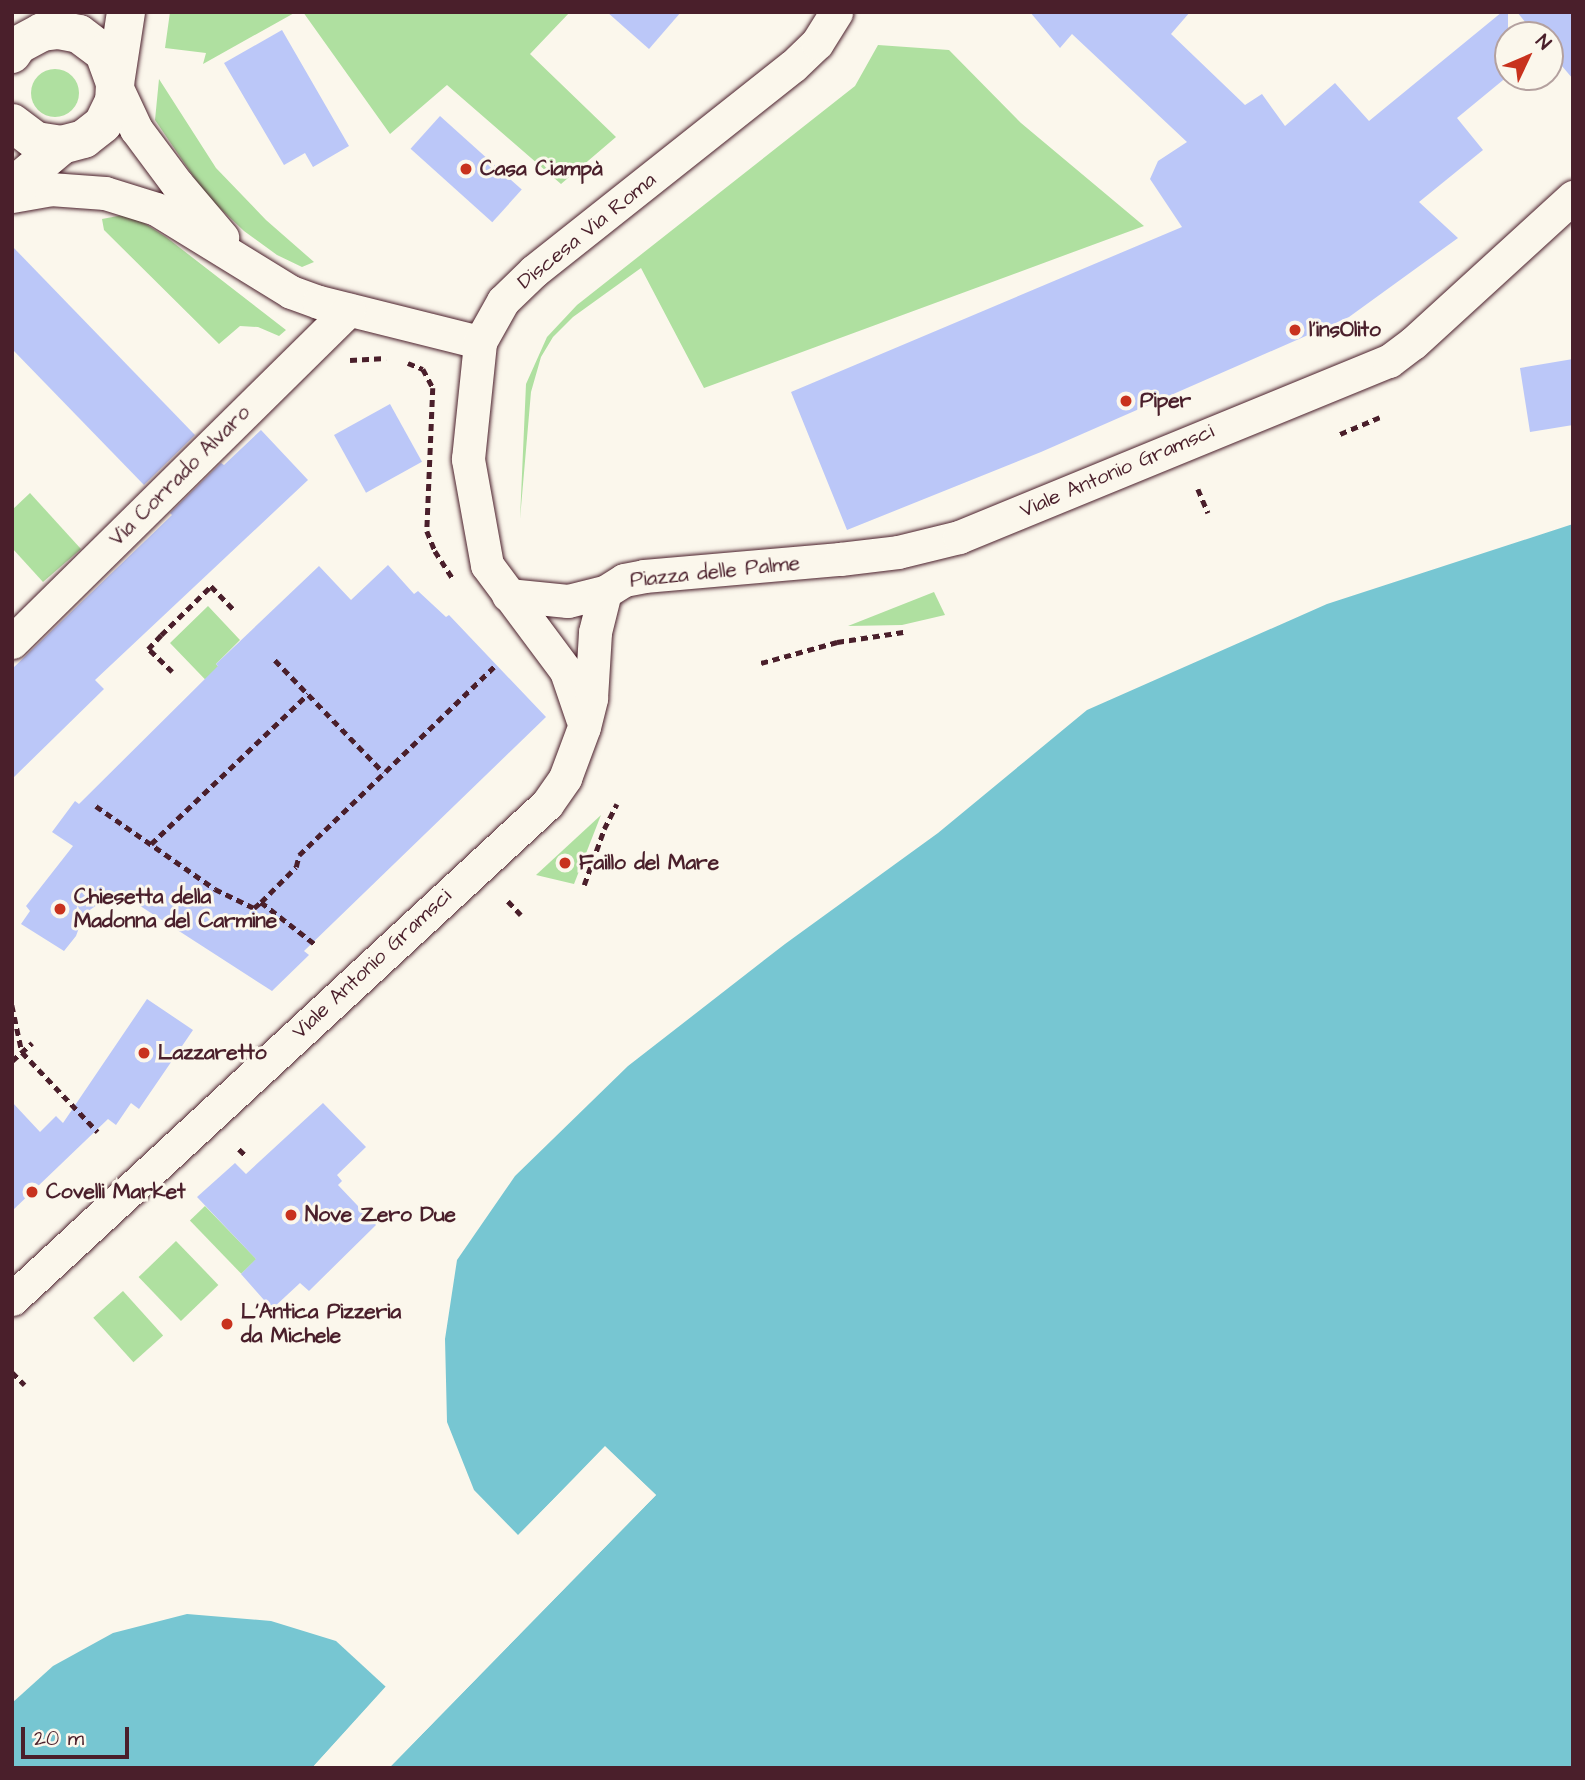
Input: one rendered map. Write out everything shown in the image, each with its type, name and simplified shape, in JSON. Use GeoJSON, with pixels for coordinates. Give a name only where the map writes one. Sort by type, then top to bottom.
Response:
{"type":"FeatureCollection","features":[{"type":"Feature","properties":{"kind":"street"},"geometry":{"type":"LineString","coordinates":[[12,123],[36,141],[62,145],[84,139],[103,124],[114,101],[127,12]]}},
{"type":"Feature","properties":{"kind":"street","name":"Discesa Via Roma"},"geometry":{"type":"LineString","coordinates":[[584,727],[577,697],[566,671],[487,565],[468,459],[480,342],[503,302],[534,271],[793,66],[817,43],[836,12]]}},
{"type":"Feature","properties":{"kind":"street"},"geometry":{"type":"LineString","coordinates":[[28,36],[59,30],[90,40],[104,53],[115,85],[136,129],[177,184],[242,260]]}},
{"type":"Feature","properties":{"kind":"street"},"geometry":{"type":"LineString","coordinates":[[12,187],[62,145]]}},
{"type":"Feature","properties":{"kind":"street"},"geometry":{"type":"LineString","coordinates":[[12,197],[50,189],[105,193],[156,209],[291,292],[349,310],[480,342]]}},
{"type":"Feature","properties":{"kind":"street","name":"Viale Antonio Gramsci"},"geometry":{"type":"LineString","coordinates":[[840,559],[898,552],[959,537],[1389,361],[1413,343],[1573,197]]}},
{"type":"Feature","properties":{"kind":"street","name":"Via Corrado Alvaro"},"geometry":{"type":"LineString","coordinates":[[12,642],[349,310]]}},
{"type":"Feature","properties":{"kind":"street","name":"Piazza delle Palme"},"geometry":{"type":"LineString","coordinates":[[584,727],[591,698],[595,632],[605,592],[624,580],[644,576],[840,559]]}},
{"type":"Feature","properties":{"kind":"street"},"geometry":{"type":"LineString","coordinates":[[508,595],[568,601],[605,592]]}},
{"type":"Feature","properties":{"kind":"street","name":"Viale Antonio Gramsci"},"geometry":{"type":"LineString","coordinates":[[12,1299],[499,847],[526,826],[547,804],[565,778],[584,727]]}},
{"type":"Feature","properties":{"kind":"path"},"geometry":{"type":"LineString","coordinates":[[314,345],[343,363],[365,357],[393,359]]}},
{"type":"Feature","properties":{"kind":"path"},"geometry":{"type":"LineString","coordinates":[[406,362],[423,369],[433,388],[427,531],[435,551],[459,588]]}},
{"type":"Feature","properties":{"kind":"path"},"geometry":{"type":"LineString","coordinates":[[1340,434],[1380,417]]}},
{"type":"Feature","properties":{"kind":"path"},"geometry":{"type":"LineString","coordinates":[[1198,489],[1208,513]]}},
{"type":"Feature","properties":{"kind":"path"},"geometry":{"type":"LineString","coordinates":[[172,673],[148,649],[161,635],[211,586],[234,610]]}},
{"type":"Feature","properties":{"kind":"path"},"geometry":{"type":"LineString","coordinates":[[761,663],[837,642],[904,632]]}},
{"type":"Feature","properties":{"kind":"path"},"geometry":{"type":"LineString","coordinates":[[275,660],[383,772]]}},
{"type":"Feature","properties":{"kind":"path"},"geometry":{"type":"LineString","coordinates":[[96,806],[215,889],[254,908],[296,867],[299,855],[496,665]]}},
{"type":"Feature","properties":{"kind":"path"},"geometry":{"type":"LineString","coordinates":[[151,844],[308,694]]}},
{"type":"Feature","properties":{"kind":"path"},"geometry":{"type":"LineString","coordinates":[[584,886],[604,829],[617,804]]}},
{"type":"Feature","properties":{"kind":"path"},"geometry":{"type":"LineString","coordinates":[[508,901],[521,915]]}},
{"type":"Feature","properties":{"kind":"path"},"geometry":{"type":"LineString","coordinates":[[261,902],[316,946]]}},
{"type":"Feature","properties":{"kind":"path"},"geometry":{"type":"LineString","coordinates":[[12,1004],[22,1052],[98,1132]]}},
{"type":"Feature","properties":{"kind":"path"},"geometry":{"type":"LineString","coordinates":[[12,1061],[32,1043]]}},
{"type":"Feature","properties":{"kind":"path"},"geometry":{"type":"LineString","coordinates":[[239,1149],[245,1155]]}},
{"type":"Feature","properties":{"kind":"path"},"geometry":{"type":"LineString","coordinates":[[12,1372],[25,1385]]}},
{"type":"Feature","properties":{"kind":"green space"},"geometry":{"type":"Polygon","coordinates":[[[170,12],[296,12],[203,64],[206,53],[165,48],[170,12]]]}},
{"type":"Feature","properties":{"kind":"green space"},"geometry":{"type":"Polygon","coordinates":[[[303,12],[570,12],[530,54],[616,137],[561,184],[447,85],[390,134],[303,12]]]}},
{"type":"Feature","properties":{"kind":"green space"},"geometry":{"type":"Polygon","coordinates":[[[878,45],[949,50],[1021,123],[1144,226],[704,388],[641,268],[573,317],[553,337],[541,357],[531,392],[520,519],[526,384],[547,337],[577,305],[855,86],[878,45]]]}},
{"type":"Feature","properties":{"kind":"green space"},"geometry":{"type":"Polygon","coordinates":[[[55,69],[64,70],[72,76],[78,84],[78,102],[72,110],[64,116],[55,117],[46,116],[38,110],[32,102],[31,93],[32,84],[38,76],[46,70],[55,69]]]}},
{"type":"Feature","properties":{"kind":"green space"},"geometry":{"type":"Polygon","coordinates":[[[159,79],[216,168],[266,220],[314,262],[302,267],[277,255],[244,231],[206,195],[155,120],[159,79]]]}},
{"type":"Feature","properties":{"kind":"green space"},"geometry":{"type":"Polygon","coordinates":[[[123,215],[136,218],[166,237],[286,330],[279,336],[258,327],[240,326],[219,344],[104,230],[102,219],[123,215]]]}},
{"type":"Feature","properties":{"kind":"green space"},"geometry":{"type":"Polygon","coordinates":[[[30,493],[81,549],[43,582],[12,548],[12,510],[30,493]]]}},
{"type":"Feature","properties":{"kind":"green space"},"geometry":{"type":"Polygon","coordinates":[[[934,592],[945,615],[902,625],[848,626],[934,592]]]}},
{"type":"Feature","properties":{"kind":"green space"},"geometry":{"type":"Polygon","coordinates":[[[208,606],[240,640],[216,664],[235,684],[222,697],[170,643],[208,606]]]}},
{"type":"Feature","properties":{"kind":"green space"},"geometry":{"type":"Polygon","coordinates":[[[601,815],[574,884],[536,875],[601,815]]]}},
{"type":"Feature","properties":{"kind":"green space"},"geometry":{"type":"Polygon","coordinates":[[[205,1206],[256,1259],[241,1274],[190,1221],[205,1206]]]}},
{"type":"Feature","properties":{"kind":"green space"},"geometry":{"type":"Polygon","coordinates":[[[176,1241],[218,1285],[181,1321],[139,1277],[176,1241]]]}},
{"type":"Feature","properties":{"kind":"green space"},"geometry":{"type":"Polygon","coordinates":[[[123,1291],[163,1336],[133,1362],[93,1318],[123,1291]]]}},
{"type":"Feature","properties":{"kind":"water"},"geometry":{"type":"Polygon","coordinates":[[[1573,524],[1573,1768],[389,1768],[656,1495],[605,1447],[518,1535],[474,1490],[447,1422],[445,1339],[457,1260],[515,1176],[628,1066],[785,944],[938,833],[1087,710],[1327,604],[1573,524]]]}},
{"type":"Feature","properties":{"kind":"water"},"geometry":{"type":"Polygon","coordinates":[[[187,1614],[271,1621],[336,1641],[386,1687],[312,1768],[12,1768],[12,1703],[53,1666],[113,1633],[187,1614]]]}},
{"type":"Feature","properties":{"kind":"pier"},"geometry":{"type":"Polygon","coordinates":[[[605,1446],[656,1495],[389,1768],[385,1768],[651,1495],[606,1451],[520,1538],[516,1538],[605,1446]]]}},
{"type":"Feature","properties":{"kind":"pier"},"geometry":{"type":"Polygon","coordinates":[[[388,1684],[389,1689],[316,1768],[312,1768],[388,1684]]]}},
{"type":"Feature","properties":{"kind":"building"},"geometry":{"type":"Polygon","coordinates":[[[607,12],[681,12],[649,49],[607,12]]]}},
{"type":"Feature","properties":{"kind":"building"},"geometry":{"type":"Polygon","coordinates":[[[1030,12],[1190,12],[1171,34],[1245,105],[1262,94],[1285,126],[1335,83],[1369,121],[1502,12],[1508,12],[1508,21],[1494,21],[1494,88],[1457,118],[1483,150],[1419,202],[1458,238],[1349,317],[1041,452],[847,530],[791,392],[1182,227],[1150,179],[1158,161],[1187,142],[1072,34],[1060,48],[1030,12]]]}},
{"type":"Feature","properties":{"kind":"building"},"geometry":{"type":"Polygon","coordinates":[[[1517,12],[1573,12],[1573,79],[1564,68],[1564,21],[1524,21],[1517,12]]]}},
{"type":"Feature","properties":{"kind":"building"},"geometry":{"type":"Polygon","coordinates":[[[282,30],[349,146],[313,167],[305,153],[284,165],[224,63],[282,30]]]}},
{"type":"Feature","properties":{"kind":"building","name":"Casa Ciampà"},"geometry":{"type":"Polygon","coordinates":[[[440,116],[522,190],[492,222],[411,149],[440,116]]]}},
{"type":"Feature","properties":{"kind":"building"},"geometry":{"type":"Polygon","coordinates":[[[12,246],[195,435],[144,485],[12,349],[12,246]]]}},
{"type":"Feature","properties":{"kind":"building"},"geometry":{"type":"Polygon","coordinates":[[[1573,359],[1573,425],[1530,432],[1520,368],[1573,359]]]}},
{"type":"Feature","properties":{"kind":"building"},"geometry":{"type":"Polygon","coordinates":[[[390,404],[422,462],[366,493],[334,435],[390,404]]]}},
{"type":"Feature","properties":{"kind":"building"},"geometry":{"type":"Polygon","coordinates":[[[261,430],[308,480],[95,680],[104,689],[12,779],[12,669],[172,515],[170,513],[221,463],[224,465],[261,430]]]}},
{"type":"Feature","properties":{"kind":"building"},"geometry":{"type":"Polygon","coordinates":[[[388,565],[414,594],[418,591],[446,617],[449,615],[546,717],[304,951],[309,955],[272,991],[117,891],[84,914],[76,936],[64,951],[21,924],[30,911],[26,906],[73,846],[52,832],[75,801],[79,804],[218,666],[216,664],[319,566],[351,600],[388,565]]]}},
{"type":"Feature","properties":{"kind":"building"},"geometry":{"type":"Polygon","coordinates":[[[147,999],[193,1030],[139,1109],[131,1103],[116,1125],[108,1119],[12,1211],[12,1102],[40,1132],[56,1116],[63,1123],[147,999]]]}},
{"type":"Feature","properties":{"kind":"building","name":"Nove Zero Due"},"geometry":{"type":"Polygon","coordinates":[[[323,1103],[366,1147],[337,1175],[342,1181],[338,1185],[376,1225],[309,1291],[300,1283],[272,1309],[241,1274],[256,1259],[197,1197],[235,1163],[246,1174],[323,1103]]]}},
{"type":"Feature","properties":{"kind":"place","name":"Casa Ciampà"},"geometry":{"type":"Point","coordinates":[466,169]}},
{"type":"Feature","properties":{"kind":"place","name":"l'insOlito"},"geometry":{"type":"Point","coordinates":[1295,330]}},
{"type":"Feature","properties":{"kind":"place","name":"Piper"},"geometry":{"type":"Point","coordinates":[1126,401]}},
{"type":"Feature","properties":{"kind":"place","name":"Faillo del Mare"},"geometry":{"type":"Point","coordinates":[565,863]}},
{"type":"Feature","properties":{"kind":"place","name":"Chiesetta della Madonna del Carmine"},"geometry":{"type":"Point","coordinates":[60,909]}},
{"type":"Feature","properties":{"kind":"place","name":"Lazzaretto"},"geometry":{"type":"Point","coordinates":[144,1053]}},
{"type":"Feature","properties":{"kind":"place","name":"Covelli Market"},"geometry":{"type":"Point","coordinates":[32,1192]}},
{"type":"Feature","properties":{"kind":"place","name":"Nove Zero Due"},"geometry":{"type":"Point","coordinates":[291,1215]}},
{"type":"Feature","properties":{"kind":"place","name":"L'Antica Pizzeria da Michele"},"geometry":{"type":"Point","coordinates":[227,1324]}}]}
